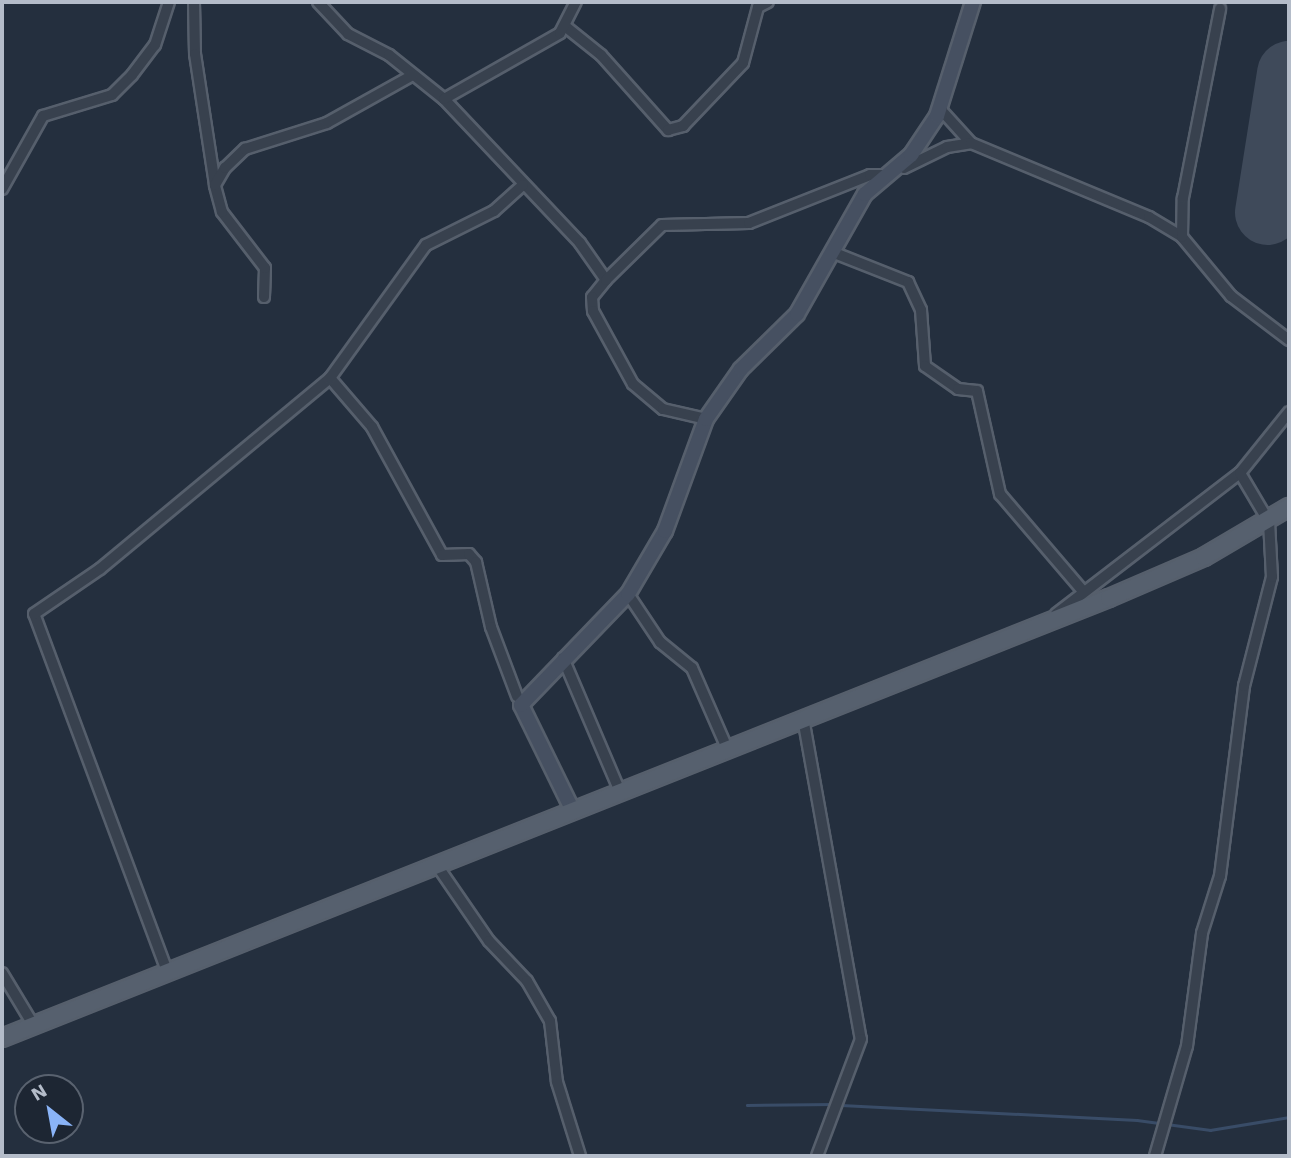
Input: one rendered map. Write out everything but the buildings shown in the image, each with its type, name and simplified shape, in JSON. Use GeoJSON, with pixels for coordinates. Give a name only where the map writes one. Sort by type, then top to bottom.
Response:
{"type":"FeatureCollection","features":[{"type":"Feature","properties":{"kind":"main road"},"geometry":{"type":"LineString","coordinates":[[2,1038],[573,811],[620,789],[1047,623],[1194,562],[1269,522],[1289,507]]}},
{"type":"Feature","properties":{"kind":"street"},"geometry":{"type":"LineString","coordinates":[[2,189],[43,116],[112,95],[132,75],[155,45],[169,2]]}},
{"type":"Feature","properties":{"kind":"street"},"geometry":{"type":"LineString","coordinates":[[194,2],[195,54],[215,185],[230,231],[265,268],[264,297]]}},
{"type":"Feature","properties":{"kind":"street"},"geometry":{"type":"LineString","coordinates":[[318,2],[348,34],[414,75],[444,99],[607,280]]}},
{"type":"Feature","properties":{"kind":"street"},"geometry":{"type":"LineString","coordinates":[[444,99],[566,27],[576,2]]}},
{"type":"Feature","properties":{"kind":"street"},"geometry":{"type":"LineString","coordinates":[[566,27],[601,55],[668,130],[683,126],[743,62],[758,7],[768,2]]}},
{"type":"Feature","properties":{"kind":"street"},"geometry":{"type":"LineString","coordinates":[[892,175],[937,116],[973,2]]}},
{"type":"Feature","properties":{"kind":"street"},"geometry":{"type":"LineString","coordinates":[[1182,237],[1183,198],[1220,9]]}},
{"type":"Feature","properties":{"kind":"street"},"geometry":{"type":"LineString","coordinates":[[215,185],[245,149],[327,123],[414,75]]}},
{"type":"Feature","properties":{"kind":"street"},"geometry":{"type":"LineString","coordinates":[[942,97],[942,111],[971,143],[1182,237],[1231,296],[1289,340]]}},
{"type":"Feature","properties":{"kind":"street"},"geometry":{"type":"LineString","coordinates":[[573,811],[521,705],[563,657],[628,594],[665,531],[706,419],[741,369],[797,314],[865,194],[892,175],[947,147],[971,143]]}},
{"type":"Feature","properties":{"kind":"street"},"geometry":{"type":"LineString","coordinates":[[706,419],[663,409],[630,380],[593,311],[592,297],[662,225],[749,223],[870,175],[892,175]]}},
{"type":"Feature","properties":{"kind":"street"},"geometry":{"type":"LineString","coordinates":[[167,971],[34,614],[100,569],[330,378],[426,245],[494,211],[523,185]]}},
{"type":"Feature","properties":{"kind":"street"},"geometry":{"type":"LineString","coordinates":[[832,252],[908,282],[921,310],[925,366],[958,389],[976,391],[1000,494],[1082,590]]}},
{"type":"Feature","properties":{"kind":"street"},"geometry":{"type":"LineString","coordinates":[[330,378],[372,427],[442,555],[469,554],[476,562],[491,627],[517,696]]}},
{"type":"Feature","properties":{"kind":"street"},"geometry":{"type":"LineString","coordinates":[[1047,623],[1082,590],[1240,473],[1289,412]]}},
{"type":"Feature","properties":{"kind":"street"},"geometry":{"type":"LineString","coordinates":[[1155,1156],[1186,1046],[1202,933],[1220,876],[1234,744],[1272,577],[1269,522],[1240,473]]}},
{"type":"Feature","properties":{"kind":"street"},"geometry":{"type":"LineString","coordinates":[[628,594],[660,642],[692,668],[727,748]]}},
{"type":"Feature","properties":{"kind":"street"},"geometry":{"type":"LineString","coordinates":[[563,657],[620,789]]}},
{"type":"Feature","properties":{"kind":"street"},"geometry":{"type":"LineString","coordinates":[[803,718],[861,1039],[817,1156]]}},
{"type":"Feature","properties":{"kind":"street"},"geometry":{"type":"LineString","coordinates":[[436,864],[489,941],[527,981],[550,1021],[557,1082],[580,1156]]}},
{"type":"Feature","properties":{"kind":"street"},"geometry":{"type":"LineString","coordinates":[[2,973],[34,1026]]}},
{"type":"Feature","properties":{"kind":"waterway"},"geometry":{"type":"LineString","coordinates":[[747,1105],[834,1104]]}},
{"type":"Feature","properties":{"kind":"waterway"},"geometry":{"type":"LineString","coordinates":[[841,1105],[1137,1120],[1210,1130],[1289,1117]]}},
{"type":"Feature","properties":{"kind":"runway"},"geometry":{"type":"LineString","coordinates":[[1267,212],[1289,73]]}}]}
